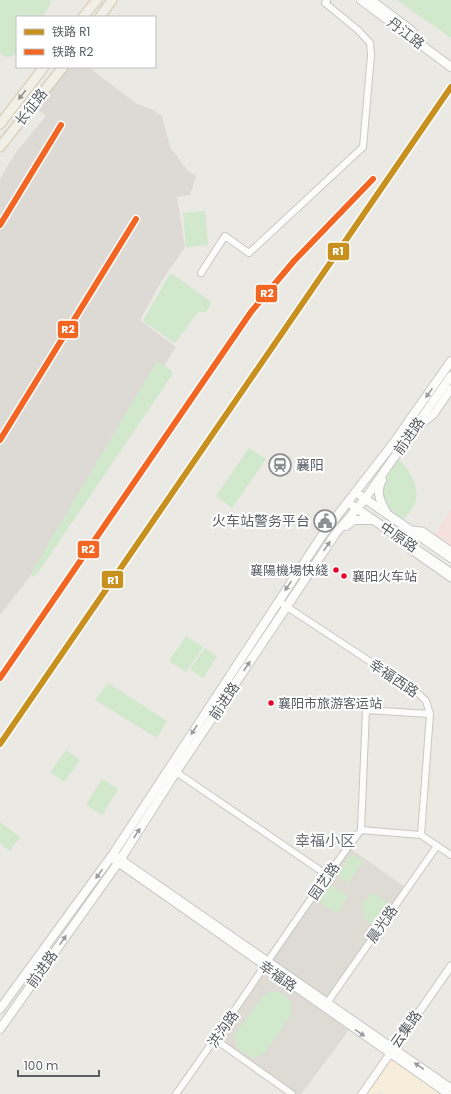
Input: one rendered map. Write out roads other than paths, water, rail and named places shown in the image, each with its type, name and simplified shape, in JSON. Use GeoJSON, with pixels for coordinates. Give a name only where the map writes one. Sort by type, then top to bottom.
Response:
{"type":"FeatureCollection","features":[{"type":"Feature","properties":{"kind":"main road"},"geometry":{"type":"LineString","coordinates":[[84,16],[97,0]]}},
{"type":"Feature","properties":{"kind":"main road"},"geometry":{"type":"LineString","coordinates":[[101,16],[112,0]]}},
{"type":"Feature","properties":{"kind":"main road","name":"丹江路"},"geometry":{"type":"LineString","coordinates":[[361,0],[451,67]]}},
{"type":"Feature","properties":{"kind":"main road","name":"丹江路"},"geometry":{"type":"LineString","coordinates":[[371,0],[451,60]]}},
{"type":"Feature","properties":{"kind":"main road","name":"长征路"},"geometry":{"type":"LineString","coordinates":[[0,124],[43,68]]}},
{"type":"Feature","properties":{"kind":"main road","name":"长征路"},"geometry":{"type":"LineString","coordinates":[[0,147],[61,68]]}},
{"type":"Feature","properties":{"kind":"main road","name":"前进路"},"geometry":{"type":"LineString","coordinates":[[0,1009],[112,856],[322,534],[392,445],[451,361]]}},
{"type":"Feature","properties":{"kind":"main road","name":"前进路"},"geometry":{"type":"LineString","coordinates":[[0,1029],[119,861],[176,772],[336,533],[365,499],[390,465],[451,376]]}},
{"type":"Feature","properties":{"kind":"main road"},"geometry":{"type":"LineString","coordinates":[[388,515],[380,499],[378,486],[390,465]]}},
{"type":"Feature","properties":{"kind":"main road","name":"中原路"},"geometry":{"type":"LineString","coordinates":[[355,493],[451,558]]}},
{"type":"Feature","properties":{"kind":"main road","name":"中原路"},"geometry":{"type":"LineString","coordinates":[[347,502],[451,573]]}},
{"type":"Feature","properties":{"kind":"main road"},"geometry":{"type":"LineString","coordinates":[[336,533],[354,520],[374,520]]}},
{"type":"Feature","properties":{"kind":"street"},"geometry":{"type":"LineString","coordinates":[[201,273],[225,236],[250,253],[363,147],[371,55],[370,43],[358,30],[325,3],[327,0]]}},
{"type":"Feature","properties":{"kind":"street"},"geometry":{"type":"LineString","coordinates":[[412,432],[434,414],[451,389]]}},
{"type":"Feature","properties":{"kind":"street"},"geometry":{"type":"LineString","coordinates":[[410,530],[422,531],[451,551]]}},
{"type":"Feature","properties":{"kind":"street"},"geometry":{"type":"LineString","coordinates":[[403,540],[407,547],[451,578]]}},
{"type":"Feature","properties":{"kind":"street","name":"幸福西路"},"geometry":{"type":"LineString","coordinates":[[278,601],[418,693],[426,700],[430,714],[421,834]]}},
{"type":"Feature","properties":{"kind":"street"},"geometry":{"type":"LineString","coordinates":[[430,714],[366,710],[361,830],[421,834],[451,855]]}},
{"type":"Feature","properties":{"kind":"street"},"geometry":{"type":"LineString","coordinates":[[176,772],[327,875]]}},
{"type":"Feature","properties":{"kind":"street","name":"园艺路"},"geometry":{"type":"LineString","coordinates":[[266,965],[327,875],[361,830]]}},
{"type":"Feature","properties":{"kind":"street","name":"晨光路"},"geometry":{"type":"LineString","coordinates":[[327,1003],[437,846]]}},
{"type":"Feature","properties":{"kind":"street","name":"幸福路"},"geometry":{"type":"LineString","coordinates":[[112,856],[391,1051],[451,1088]]}},
{"type":"Feature","properties":{"kind":"street","name":"幸福路"},"geometry":{"type":"LineString","coordinates":[[266,965],[327,1003],[448,1094]]}},
{"type":"Feature","properties":{"kind":"street","name":"洪沟路"},"geometry":{"type":"LineString","coordinates":[[176,1094],[216,1040],[266,965]]}},
{"type":"Feature","properties":{"kind":"street","name":"云集路"},"geometry":{"type":"LineString","coordinates":[[362,1094],[451,966]]}},
{"type":"Feature","properties":{"kind":"street"},"geometry":{"type":"LineString","coordinates":[[216,1040],[292,1094]]}},
{"type":"Feature","properties":{"kind":"rail line","name":"R1"},"geometry":{"type":"LineString","coordinates":[[0,744],[451,87]]}},
{"type":"Feature","properties":{"kind":"rail line","name":"R2"},"geometry":{"type":"LineString","coordinates":[[0,225],[61,125]]}},
{"type":"Feature","properties":{"kind":"rail line","name":"R2"},"geometry":{"type":"LineString","coordinates":[[0,678],[251,312],[294,261],[373,179]]}},
{"type":"Feature","properties":{"kind":"rail line","name":"R2"},"geometry":{"type":"LineString","coordinates":[[0,440],[136,219]]}},
{"type":"Feature","properties":{"kind":"place","name":"襄阳"},"geometry":{"type":"Point","coordinates":[280,465]}},
{"type":"Feature","properties":{"kind":"place","name":"火车站警务平台"},"geometry":{"type":"Point","coordinates":[325,521]}},
{"type":"Feature","properties":{"kind":"place","name":"襄陽機場快綫"},"geometry":{"type":"Point","coordinates":[336,570]}},
{"type":"Feature","properties":{"kind":"place","name":"襄阳火车站"},"geometry":{"type":"Point","coordinates":[344,576]}},
{"type":"Feature","properties":{"kind":"place","name":"襄阳市旅游客运站"},"geometry":{"type":"Point","coordinates":[271,703]}},
{"type":"Feature","properties":{"kind":"district","name":"幸福小区"},"geometry":{"type":"Point","coordinates":[325,841]}}]}
